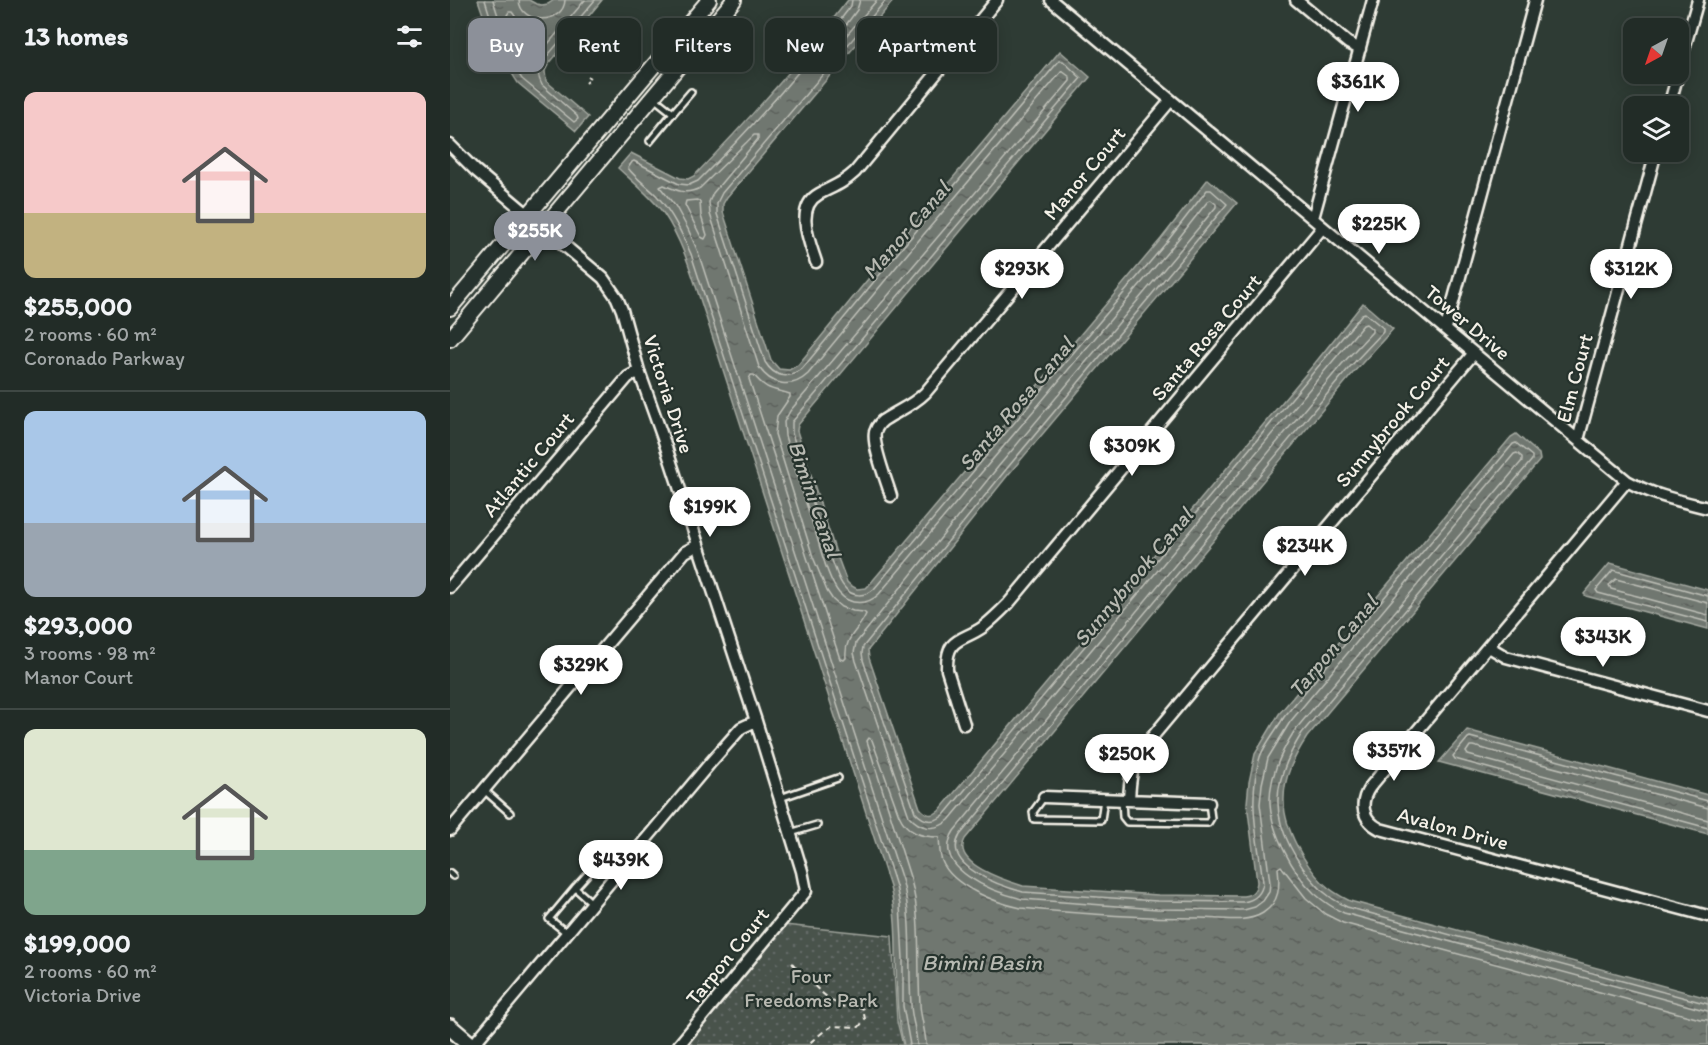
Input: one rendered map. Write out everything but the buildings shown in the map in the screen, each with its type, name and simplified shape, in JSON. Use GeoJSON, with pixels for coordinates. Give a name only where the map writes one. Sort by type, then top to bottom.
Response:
{"type":"FeatureCollection","features":[{"type":"Feature","properties":{"kind":"main road"},"geometry":{"type":"LineString","coordinates":[[450,1027],[472,1045]]}},
{"type":"Feature","properties":{"kind":"street"},"geometry":{"type":"LineString","coordinates":[[450,308],[709,0]]}},
{"type":"Feature","properties":{"kind":"street"},"geometry":{"type":"LineString","coordinates":[[719,18],[734,0]]}},
{"type":"Feature","properties":{"kind":"street"},"geometry":{"type":"LineString","coordinates":[[816,262],[806,224],[807,208],[811,201],[821,193],[838,186],[855,172],[997,0]]}},
{"type":"Feature","properties":{"kind":"street","name":"Tower Drive"},"geometry":{"type":"LineString","coordinates":[[1051,0],[1627,481],[1643,490],[1708,508]]}},
{"type":"Feature","properties":{"kind":"street"},"geometry":{"type":"LineString","coordinates":[[1296,0],[1348,43],[1360,49]]}},
{"type":"Feature","properties":{"kind":"street"},"geometry":{"type":"LineString","coordinates":[[1313,218],[1373,0]]}},
{"type":"Feature","properties":{"kind":"street","name":"Sunnybrook Court"},"geometry":{"type":"LineString","coordinates":[[1446,328],[1535,0]]}},
{"type":"Feature","properties":{"kind":"street"},"geometry":{"type":"LineString","coordinates":[[1689,32],[1698,0]]}},
{"type":"Feature","properties":{"kind":"street"},"geometry":{"type":"LineString","coordinates":[[697,14],[702,18]]}},
{"type":"Feature","properties":{"kind":"street"},"geometry":{"type":"LineString","coordinates":[[450,339],[674,72]]}},
{"type":"Feature","properties":{"kind":"street","name":"Manor Court"},"geometry":{"type":"LineString","coordinates":[[891,496],[876,446],[875,435],[879,424],[914,403],[925,393],[1172,100]]}},
{"type":"Feature","properties":{"kind":"street","name":"Victoria Drive"},"geometry":{"type":"LineString","coordinates":[[450,145],[475,170],[603,278],[622,310],[639,371],[756,721],[802,871],[806,891]]}},
{"type":"Feature","properties":{"kind":"street","name":"Elm Court"},"geometry":{"type":"LineString","coordinates":[[1578,440],[1653,162]]}},
{"type":"Feature","properties":{"kind":"street","name":"Santa Rosa Court"},"geometry":{"type":"LineString","coordinates":[[964,724],[947,670],[947,661],[952,647],[961,638],[986,625],[1008,604],[1323,227]]}},
{"type":"Feature","properties":{"kind":"street","name":"Sunnybrook Court"},"geometry":{"type":"LineString","coordinates":[[1126,800],[1131,771],[1143,748],[1474,353]]}},
{"type":"Feature","properties":{"kind":"street","name":"Atlantic Court"},"geometry":{"type":"LineString","coordinates":[[450,587],[628,377],[639,371]]}},
{"type":"Feature","properties":{"kind":"street","name":"Avalon Drive"},"geometry":{"type":"LineString","coordinates":[[1627,481],[1366,794],[1363,810],[1369,822],[1380,829],[1708,916]]}},
{"type":"Feature","properties":{"kind":"street"},"geometry":{"type":"LineString","coordinates":[[450,830],[657,584],[685,552],[698,545]]}},
{"type":"Feature","properties":{"kind":"street"},"geometry":{"type":"LineString","coordinates":[[1489,647],[1506,657],[1708,711]]}},
{"type":"Feature","properties":{"kind":"street"},"geometry":{"type":"LineString","coordinates":[[472,1045],[741,728],[756,721]]}},
{"type":"Feature","properties":{"kind":"street"},"geometry":{"type":"LineString","coordinates":[[1044,797],[1209,803]]}},
{"type":"Feature","properties":{"kind":"street","name":"Tarpon Court"},"geometry":{"type":"LineString","coordinates":[[680,1045],[806,891]]}},
{"type":"Feature","properties":{"kind":"lane"},"geometry":{"type":"LineString","coordinates":[[650,141],[691,92]]}},
{"type":"Feature","properties":{"kind":"lane"},"geometry":{"type":"LineString","coordinates":[[653,97],[673,113]]}},
{"type":"Feature","properties":{"kind":"lane"},"geometry":{"type":"LineString","coordinates":[[780,798],[838,778]]}},
{"type":"Feature","properties":{"kind":"lane"},"geometry":{"type":"LineString","coordinates":[[483,790],[510,813]]}},
{"type":"Feature","properties":{"kind":"lane"},"geometry":{"type":"LineString","coordinates":[[1044,797],[1033,812],[1034,819],[1101,820],[1104,799]]}},
{"type":"Feature","properties":{"kind":"lane"},"geometry":{"type":"LineString","coordinates":[[1126,800],[1123,818],[1127,822],[1208,823],[1211,818],[1209,803]]}},
{"type":"Feature","properties":{"kind":"lane"},"geometry":{"type":"LineString","coordinates":[[790,833],[817,825]]}},
{"type":"Feature","properties":{"kind":"lane"},"geometry":{"type":"LineString","coordinates":[[567,933],[549,919],[593,868]]}},
{"type":"Feature","properties":{"kind":"lane"},"geometry":{"type":"LineString","coordinates":[[575,888],[592,903]]}},
{"type":"Feature","properties":{"kind":"path"},"geometry":{"type":"LineString","coordinates":[[792,963],[837,1004],[846,1007],[854,1004],[863,1009],[865,1019],[859,1027],[832,1026],[807,1045]]}},
{"type":"Feature","properties":{"kind":"green space","name":"Four Freedoms Park"},"geometry":{"type":"Polygon","coordinates":[[[784,925],[892,936],[897,1021],[903,1045],[693,1045],[688,1041],[784,925]]]}},
{"type":"Feature","properties":{"kind":"water"},"geometry":{"type":"Polygon","coordinates":[[[478,0],[529,0],[542,5],[554,0],[602,0],[587,18],[557,18],[557,54],[545,71],[545,18],[484,18],[478,0]]]}},
{"type":"Feature","properties":{"kind":"water"},"geometry":{"type":"Polygon","coordinates":[[[848,0],[894,0],[879,18],[857,18],[857,44],[845,58],[845,18],[834,18],[848,0]]]}},
{"type":"Feature","properties":{"kind":"water"},"geometry":{"type":"Polygon","coordinates":[[[1060,51],[1090,77],[798,425],[797,431],[835,550],[847,582],[857,589],[866,588],[869,585],[1161,239],[1208,179],[1237,203],[1008,475],[868,650],[920,808],[929,814],[939,811],[1363,303],[1393,329],[1353,373],[965,839],[963,848],[973,864],[994,876],[1023,886],[1158,895],[1243,896],[1251,894],[1257,882],[1247,803],[1255,754],[1279,714],[1511,437],[1516,434],[1539,454],[1540,460],[1307,737],[1294,760],[1285,785],[1284,802],[1288,823],[1297,846],[1316,875],[1329,888],[1350,901],[1708,998],[1708,1045],[904,1045],[898,1006],[895,926],[890,887],[706,317],[678,238],[664,214],[618,168],[631,153],[680,178],[688,179],[694,176],[789,72],[833,72],[723,204],[723,212],[771,360],[779,369],[789,370],[798,365],[1060,51]]]}},
{"type":"Feature","properties":{"kind":"water"},"geometry":{"type":"Polygon","coordinates":[[[545,71],[546,81],[588,117],[576,131],[518,83],[511,72],[545,71]]]}},
{"type":"Feature","properties":{"kind":"water"},"geometry":{"type":"Polygon","coordinates":[[[1610,563],[1708,590],[1708,629],[1586,596],[1584,594],[1610,563]]]}},
{"type":"Feature","properties":{"kind":"water"},"geometry":{"type":"Polygon","coordinates":[[[1467,730],[1708,795],[1708,834],[1439,762],[1467,730]]]}},
{"type":"Feature","properties":{"kind":"water label","name":"Manor Canal"},"geometry":{"type":"Point","coordinates":[906,230]}},
{"type":"Feature","properties":{"kind":"water label","name":"Santa Rosa Canal"},"geometry":{"type":"Point","coordinates":[1016,404]}},
{"type":"Feature","properties":{"kind":"water label","name":"Bimini Canal"},"geometry":{"type":"Point","coordinates":[815,499]}},
{"type":"Feature","properties":{"kind":"water label","name":"Sunnybrook Canal"},"geometry":{"type":"Point","coordinates":[1133,577]}},
{"type":"Feature","properties":{"kind":"water label","name":"Tarpon Canal"},"geometry":{"type":"Point","coordinates":[1333,646]}},
{"type":"Feature","properties":{"kind":"water label","name":"Bimini Basin"},"geometry":{"type":"Point","coordinates":[982,962]}}]}
